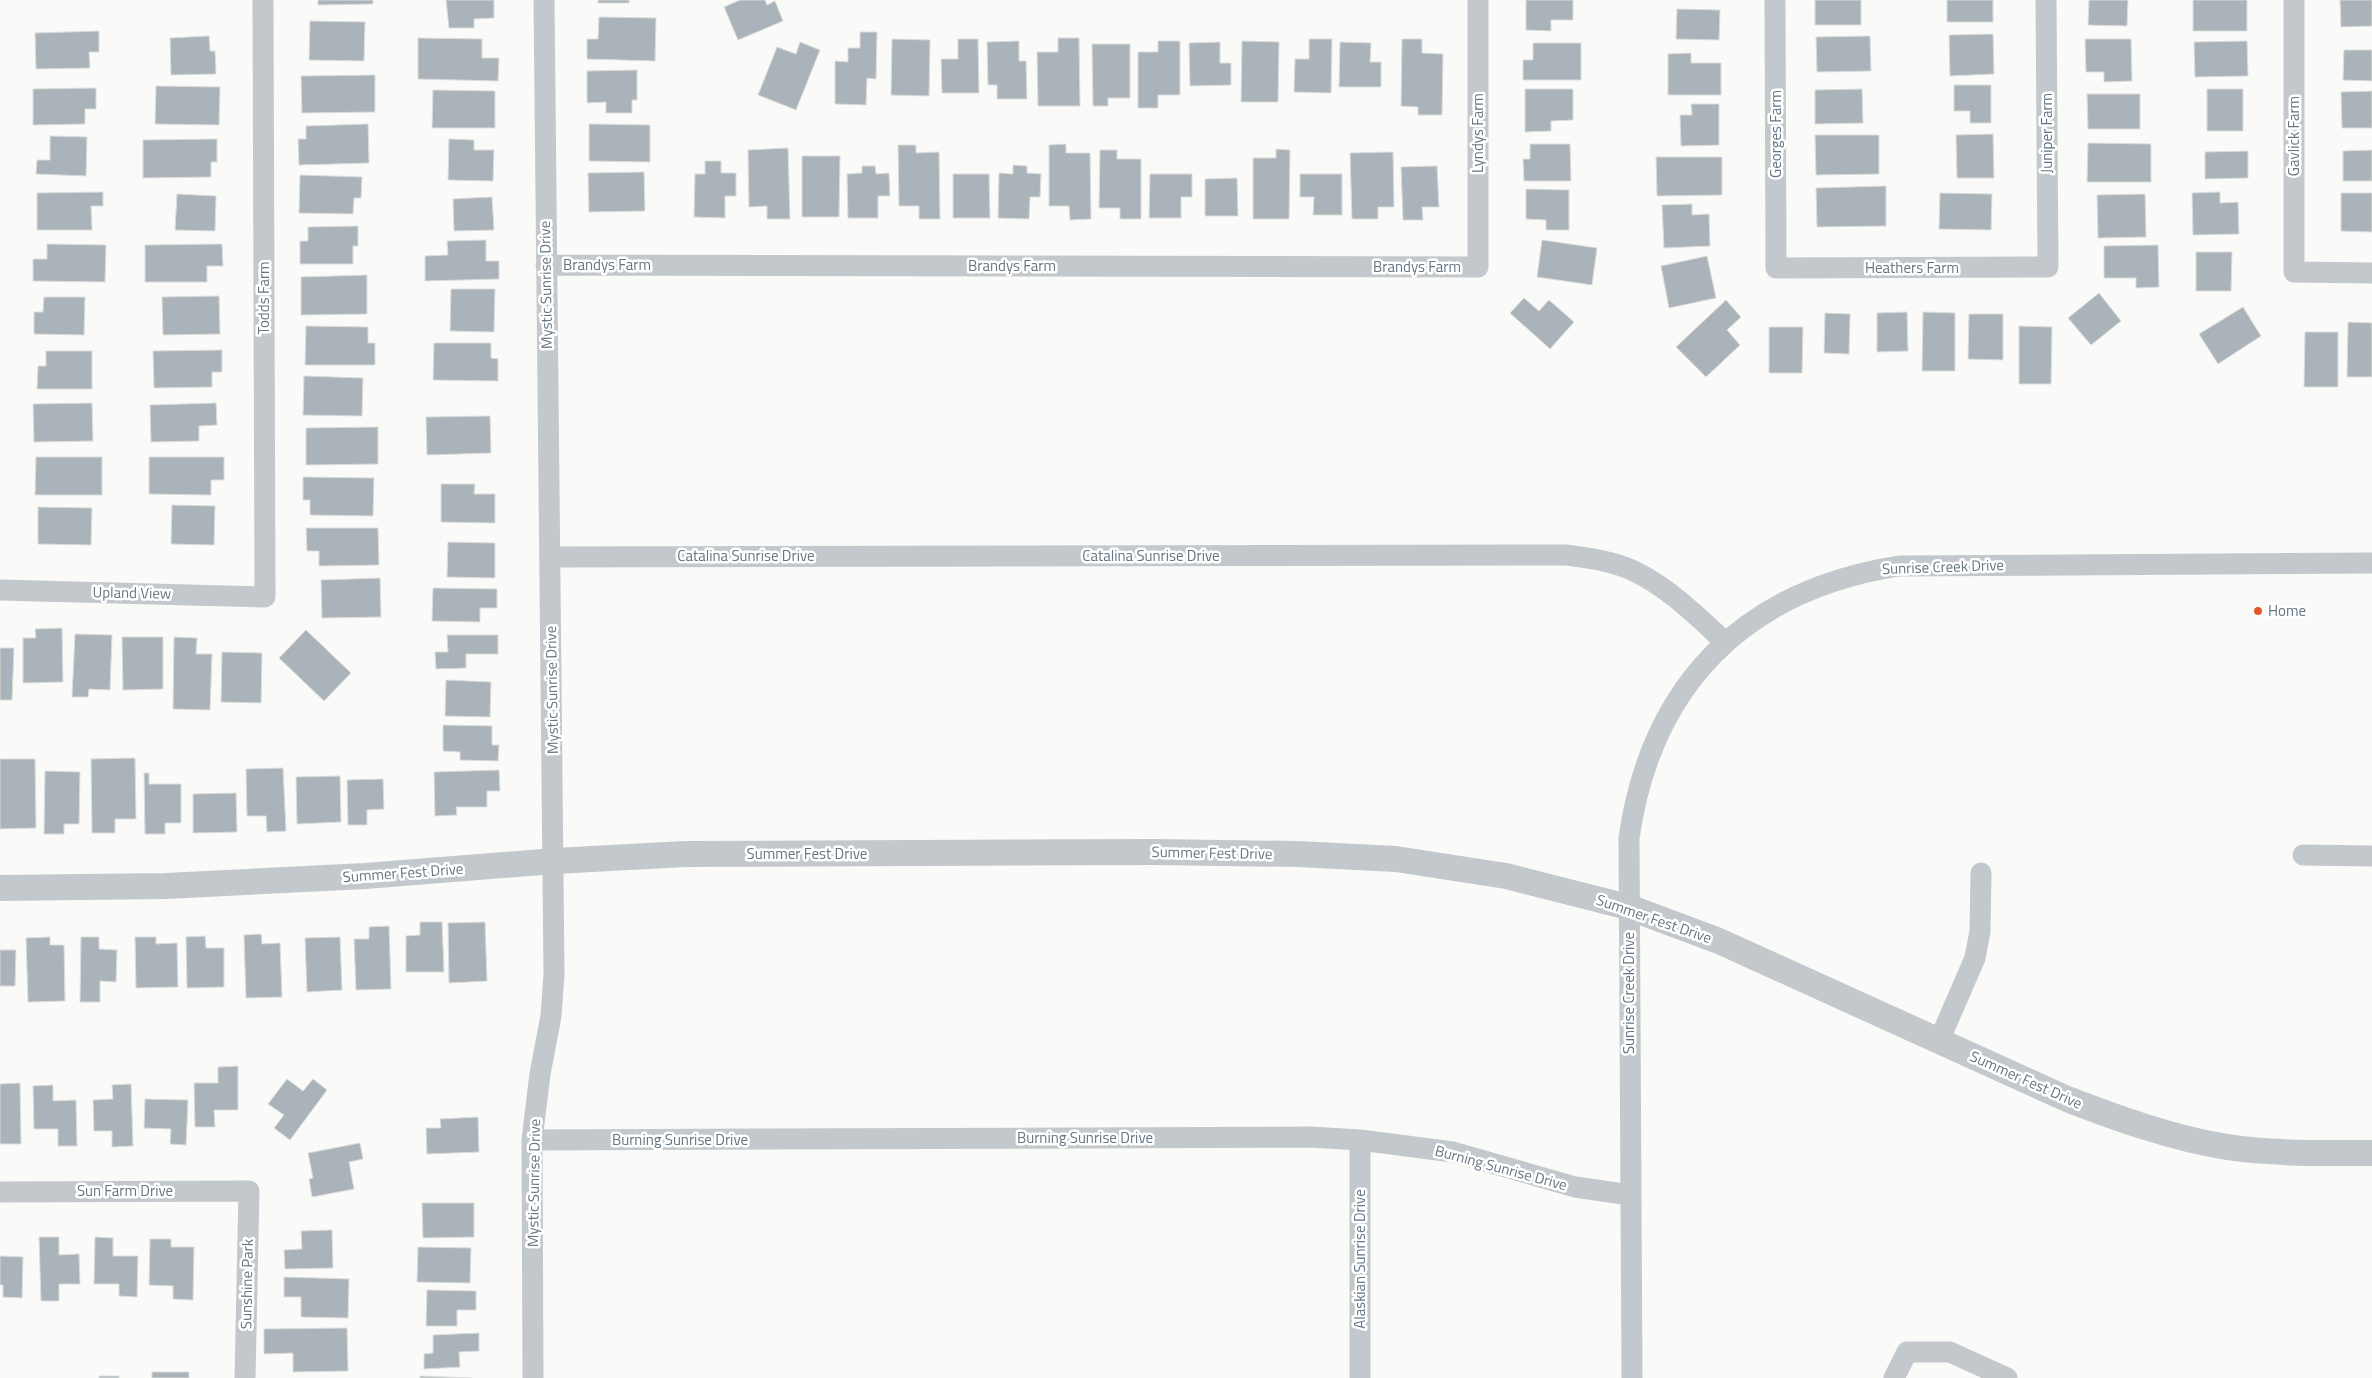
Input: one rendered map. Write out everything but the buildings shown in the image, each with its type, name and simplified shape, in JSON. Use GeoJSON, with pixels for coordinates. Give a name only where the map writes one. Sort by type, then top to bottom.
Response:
{"type":"FeatureCollection","features":[{"type":"Feature","properties":{"kind":"street","name":"Todds Farm"},"geometry":{"type":"LineString","coordinates":[[264,0],[265,597]]}},
{"type":"Feature","properties":{"kind":"street","name":"Mystic Sunrise Drive"},"geometry":{"type":"LineString","coordinates":[[533,1378],[532,1140],[540,1074],[551,1016],[554,974],[544,0]]}},
{"type":"Feature","properties":{"kind":"street","name":"Lyndys Farm"},"geometry":{"type":"LineString","coordinates":[[1478,0],[1478,267]]}},
{"type":"Feature","properties":{"kind":"street","name":"Georges Farm"},"geometry":{"type":"LineString","coordinates":[[1775,0],[1776,268]]}},
{"type":"Feature","properties":{"kind":"street","name":"Juniper Farm"},"geometry":{"type":"LineString","coordinates":[[2046,0],[2048,267]]}},
{"type":"Feature","properties":{"kind":"street","name":"Gavlick Farm"},"geometry":{"type":"LineString","coordinates":[[2294,0],[2294,272],[2372,273]]}},
{"type":"Feature","properties":{"kind":"street","name":"Brandys Farm"},"geometry":{"type":"LineString","coordinates":[[546,265],[1478,267]]}},
{"type":"Feature","properties":{"kind":"street","name":"Heathers Farm"},"geometry":{"type":"LineString","coordinates":[[1776,268],[2048,267]]}},
{"type":"Feature","properties":{"kind":"street","name":"Catalina Sunrise Drive"},"geometry":{"type":"LineString","coordinates":[[550,557],[1566,555],[1599,560],[1632,570],[1657,584],[1686,606],[1725,642]]}},
{"type":"Feature","properties":{"kind":"street","name":"Sunrise Creek Drive"},"geometry":{"type":"LineString","coordinates":[[1632,1378],[1629,838],[1641,776],[1656,738],[1670,710],[1688,683],[1725,642],[1766,612],[1808,590],[1868,571],[1899,566],[2372,563]]}},
{"type":"Feature","properties":{"kind":"street","name":"Upland View"},"geometry":{"type":"LineString","coordinates":[[0,590],[265,597]]}},
{"type":"Feature","properties":{"kind":"street","name":"Summer Fest Drive"},"geometry":{"type":"LineString","coordinates":[[0,888],[166,886],[345,877],[554,861],[686,854],[1298,854],[1396,859],[1506,876],[1628,907],[1720,941],[2067,1099],[2125,1122],[2228,1147],[2275,1151],[2372,1154]]}},
{"type":"Feature","properties":{"kind":"street"},"geometry":{"type":"LineString","coordinates":[[2303,855],[2372,856]]}},
{"type":"Feature","properties":{"kind":"street"},"geometry":{"type":"LineString","coordinates":[[1939,1041],[1975,958],[1980,931],[1981,873]]}},
{"type":"Feature","properties":{"kind":"street","name":"Burning Sunrise Drive"},"geometry":{"type":"LineString","coordinates":[[532,1140],[1310,1137],[1360,1140],[1453,1152],[1575,1187],[1630,1195]]}},
{"type":"Feature","properties":{"kind":"street","name":"Alaskian Sunrise Drive"},"geometry":{"type":"LineString","coordinates":[[1360,1140],[1360,1378]]}},
{"type":"Feature","properties":{"kind":"street","name":"Sun Farm Drive"},"geometry":{"type":"LineString","coordinates":[[0,1192],[249,1191]]}},
{"type":"Feature","properties":{"kind":"street","name":"Sunshine Park"},"geometry":{"type":"LineString","coordinates":[[245,1378],[249,1191]]}},
{"type":"Feature","properties":{"kind":"street"},"geometry":{"type":"LineString","coordinates":[[1894,1378],[1907,1352],[1950,1352],[2007,1378]]}},
{"type":"Feature","properties":{"kind":"place","name":"Home"},"geometry":{"type":"Point","coordinates":[2258,611]}}]}
